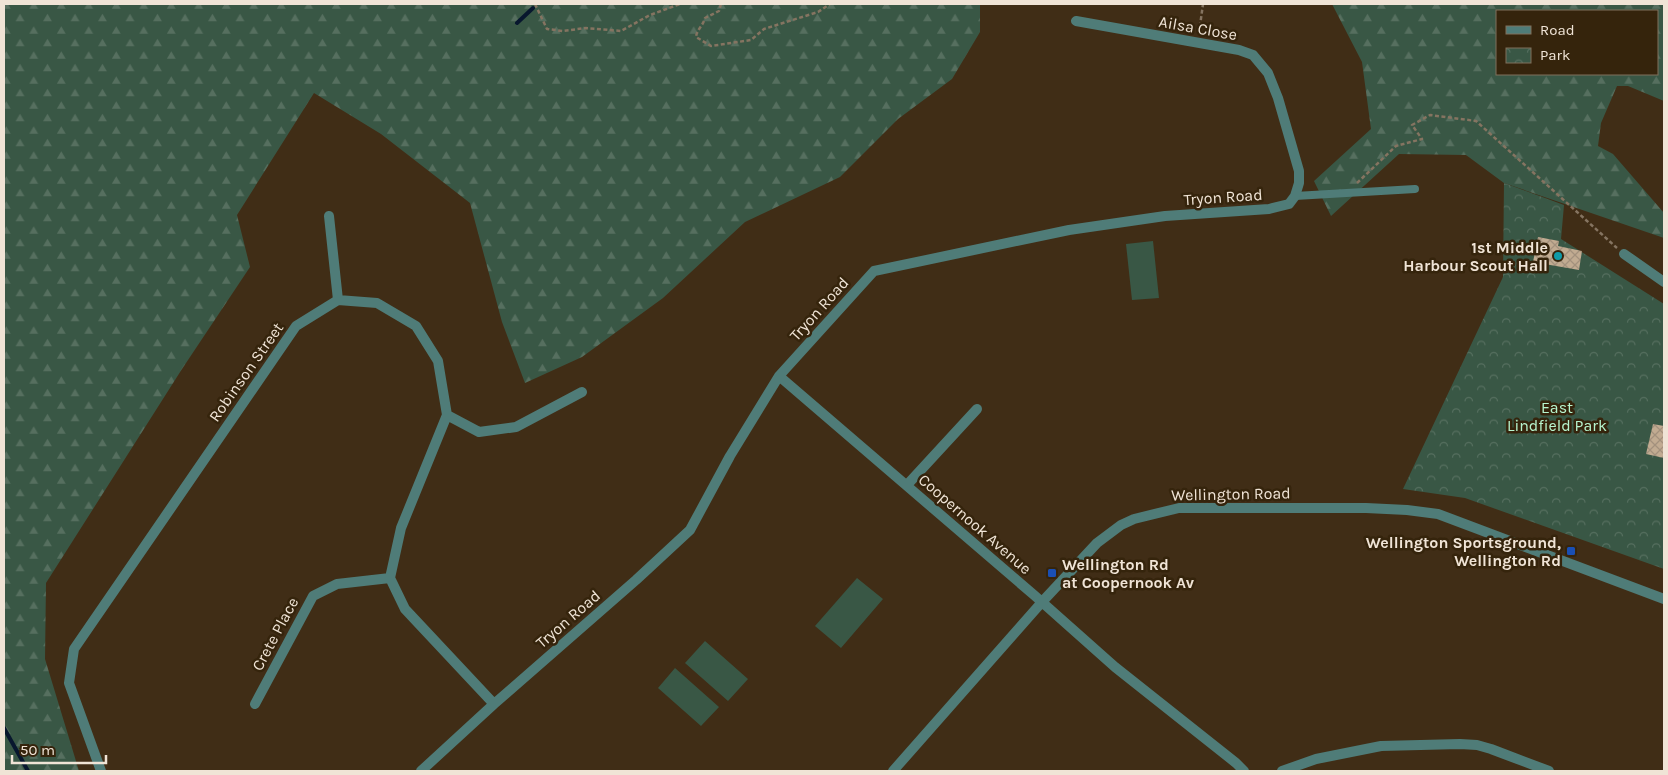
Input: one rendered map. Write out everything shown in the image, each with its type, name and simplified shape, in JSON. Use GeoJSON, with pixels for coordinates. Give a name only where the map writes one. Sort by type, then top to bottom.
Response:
{"type":"FeatureCollection","features":[{"type":"Feature","properties":{"kind":"street","name":"Ailsa Close"},"geometry":{"type":"LineString","coordinates":[[1076,21],[1198,42],[1239,50],[1253,55],[1268,74],[1278,98],[1299,171],[1296,196]]}},
{"type":"Feature","properties":{"kind":"street","name":"Tryon Road"},"geometry":{"type":"LineString","coordinates":[[421,771],[690,530],[730,456],[779,376],[874,271],[1069,230],[1165,216],[1269,209],[1289,204],[1296,196]]}},
{"type":"Feature","properties":{"kind":"street"},"geometry":{"type":"LineString","coordinates":[[329,216],[338,300],[377,303],[416,326],[438,361],[447,415],[401,528],[390,578],[405,609],[494,704]]}},
{"type":"Feature","properties":{"kind":"street"},"geometry":{"type":"LineString","coordinates":[[1624,254],[1664,282]]}},
{"type":"Feature","properties":{"kind":"street","name":"Robinson Street"},"geometry":{"type":"LineString","coordinates":[[100,771],[69,683],[74,649],[296,326],[338,300]]}},
{"type":"Feature","properties":{"kind":"street","name":"Coopernook Avenue"},"geometry":{"type":"LineString","coordinates":[[779,376],[1115,667],[1244,771]]}},
{"type":"Feature","properties":{"kind":"street"},"geometry":{"type":"LineString","coordinates":[[447,415],[479,432],[516,427],[582,392]]}},
{"type":"Feature","properties":{"kind":"street"},"geometry":{"type":"LineString","coordinates":[[907,485],[977,409]]}},
{"type":"Feature","properties":{"kind":"street","name":"Wellington Road"},"geometry":{"type":"LineString","coordinates":[[893,771],[1042,602],[1097,543],[1120,525],[1134,519],[1179,508],[1252,507],[1407,510],[1438,514],[1664,599]]}},
{"type":"Feature","properties":{"kind":"street","name":"Crete Place"},"geometry":{"type":"LineString","coordinates":[[255,704],[313,596],[337,584],[390,578]]}},
{"type":"Feature","properties":{"kind":"street"},"geometry":{"type":"LineString","coordinates":[[1282,771],[1316,759],[1381,746],[1460,744],[1478,745],[1549,771]]}},
{"type":"Feature","properties":{"kind":"lane","name":"Tryon Road"},"geometry":{"type":"LineString","coordinates":[[1296,196],[1415,189]]}},
{"type":"Feature","properties":{"kind":"path"},"geometry":{"type":"LineString","coordinates":[[535,4],[547,29],[563,31],[586,28],[620,31],[650,15],[680,4]]}},
{"type":"Feature","properties":{"kind":"path"},"geometry":{"type":"LineString","coordinates":[[721,4],[719,12],[705,18],[703,24],[697,30],[696,37],[711,46],[751,40],[764,29],[818,12],[830,4]]}},
{"type":"Feature","properties":{"kind":"path"},"geometry":{"type":"LineString","coordinates":[[1198,42],[1203,4]]}},
{"type":"Feature","properties":{"kind":"path"},"geometry":{"type":"LineString","coordinates":[[1346,194],[1396,146],[1422,139],[1412,125],[1430,115],[1476,121],[1624,254]]}},
{"type":"Feature","properties":{"kind":"green space"},"geometry":{"type":"Polygon","coordinates":[[[4,4],[980,4],[980,32],[952,79],[898,119],[840,177],[745,222],[663,298],[582,357],[525,383],[502,322],[470,203],[381,134],[314,93],[237,215],[250,267],[182,369],[46,583],[45,659],[79,771],[4,771],[4,4]]]}},
{"type":"Feature","properties":{"kind":"green space"},"geometry":{"type":"Polygon","coordinates":[[[1332,4],[1664,4],[1664,101],[1628,86],[1617,86],[1601,123],[1598,146],[1613,154],[1664,213],[1664,238],[1504,183],[1466,155],[1399,154],[1331,216],[1314,181],[1371,129],[1362,62],[1332,4]]]}},
{"type":"Feature","properties":{"kind":"green space","name":"East Lindfield Park"},"geometry":{"type":"Polygon","coordinates":[[[1504,183],[1564,205],[1561,239],[1664,304],[1664,569],[1465,498],[1403,489],[1503,277],[1504,183]]]}},
{"type":"Feature","properties":{"kind":"green space"},"geometry":{"type":"Polygon","coordinates":[[[1153,241],[1159,298],[1132,300],[1126,244],[1153,241]]]}},
{"type":"Feature","properties":{"kind":"green space"},"geometry":{"type":"Polygon","coordinates":[[[857,578],[883,599],[841,648],[815,626],[857,578]]]}},
{"type":"Feature","properties":{"kind":"green space"},"geometry":{"type":"Polygon","coordinates":[[[705,641],[748,679],[728,701],[685,663],[705,641]]]}},
{"type":"Feature","properties":{"kind":"green space"},"geometry":{"type":"Polygon","coordinates":[[[675,668],[719,707],[701,726],[658,688],[675,668]]]}},
{"type":"Feature","properties":{"kind":"building","name":"1st Middle Harbour Scout Hall"},"geometry":{"type":"Polygon","coordinates":[[[1538,237],[1559,241],[1558,246],[1582,251],[1579,270],[1533,262],[1538,237]]]}},
{"type":"Feature","properties":{"kind":"building"},"geometry":{"type":"Polygon","coordinates":[[[1653,424],[1664,426],[1664,458],[1646,454],[1653,424]]]}},
{"type":"Feature","properties":{"kind":"waterway"},"geometry":{"type":"LineString","coordinates":[[517,23],[533,8]]}},
{"type":"Feature","properties":{"kind":"waterway"},"geometry":{"type":"LineString","coordinates":[[4,728],[28,771]]}},
{"type":"Feature","properties":{"kind":"place","name":"1st Middle Harbour Scout Hall"},"geometry":{"type":"Point","coordinates":[1558,256]}},
{"type":"Feature","properties":{"kind":"place","name":"Wellington Sportsground, Wellington Rd"},"geometry":{"type":"Point","coordinates":[1571,551]}},
{"type":"Feature","properties":{"kind":"place","name":"Wellington Rd at Coopernook Av"},"geometry":{"type":"Point","coordinates":[1052,573]}}]}
